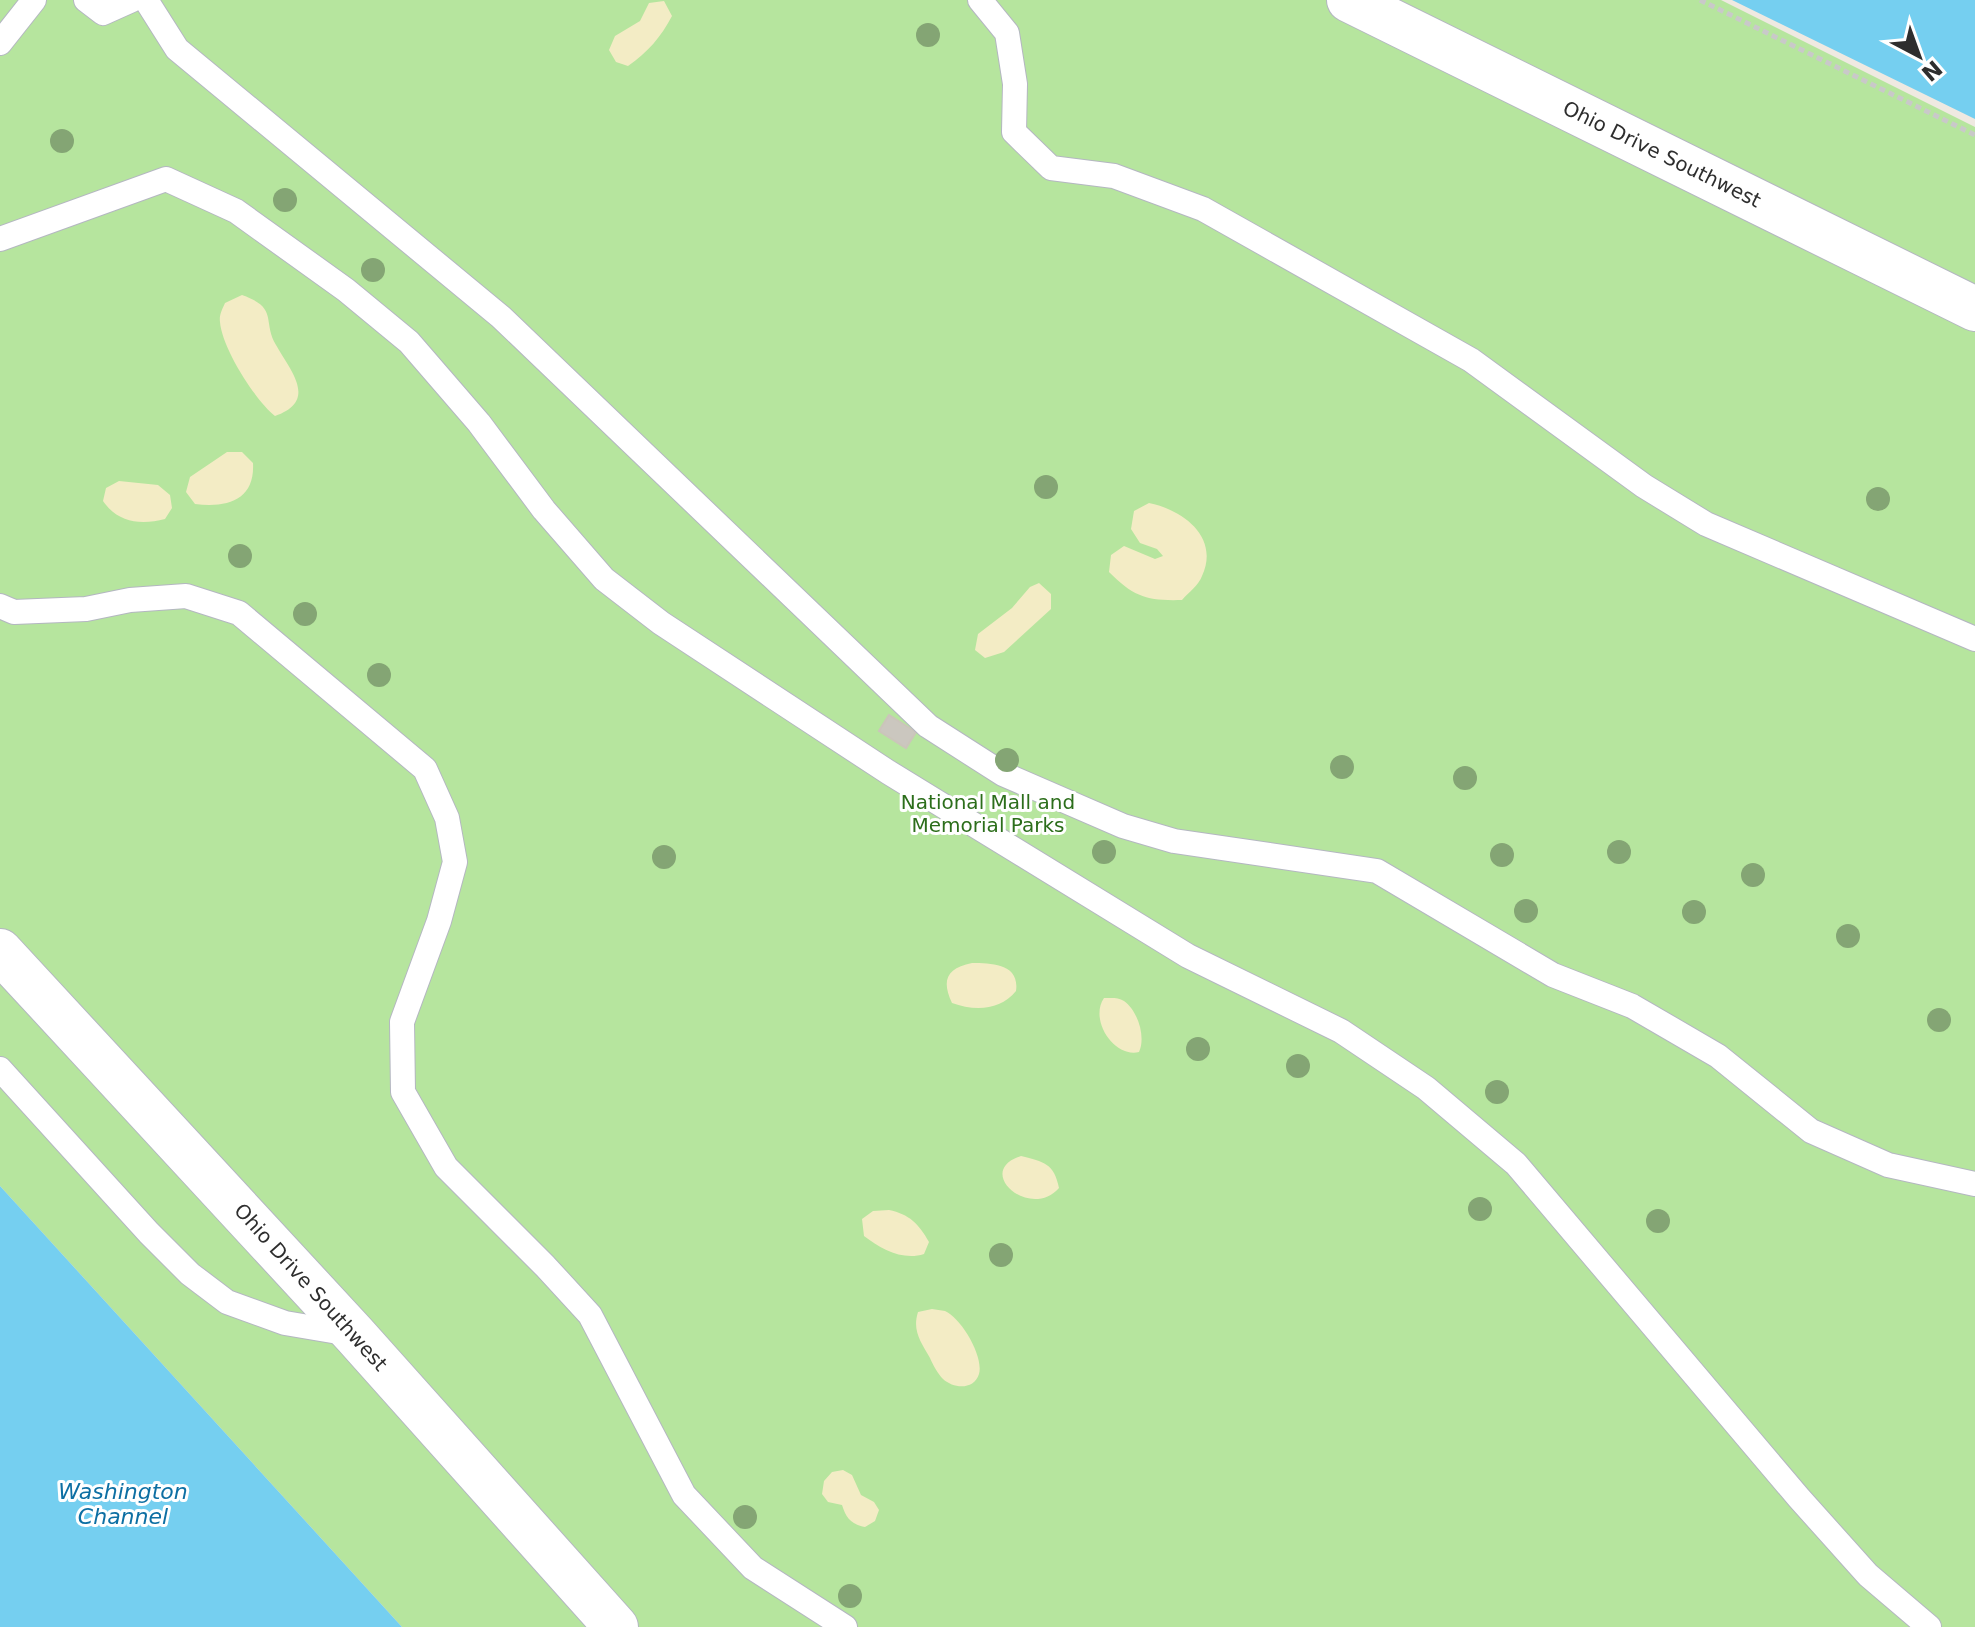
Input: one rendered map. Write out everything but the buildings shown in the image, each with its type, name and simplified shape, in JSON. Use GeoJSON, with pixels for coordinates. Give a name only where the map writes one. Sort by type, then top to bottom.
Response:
{"type":"FeatureCollection","features":[{"type":"Feature","properties":{"kind":"street","name":"Ohio Drive Southwest"},"geometry":{"type":"LineString","coordinates":[[1349,0],[1975,309]]}},
{"type":"Feature","properties":{"kind":"street","name":"Ohio Drive Southwest"},"geometry":{"type":"LineString","coordinates":[[0,951],[354,1334],[616,1627]]}},
{"type":"Feature","properties":{"kind":"lane"},"geometry":{"type":"LineString","coordinates":[[0,43],[34,0]]}},
{"type":"Feature","properties":{"kind":"lane"},"geometry":{"type":"LineString","coordinates":[[86,0],[103,13],[132,0]]}},
{"type":"Feature","properties":{"kind":"lane"},"geometry":{"type":"LineString","coordinates":[[146,0],[177,49],[501,317],[928,726],[1003,774],[1123,826],[1174,841],[1377,871],[1553,975],[1632,1006],[1718,1056],[1811,1131],[1888,1165],[1975,1184]]}},
{"type":"Feature","properties":{"kind":"lane"},"geometry":{"type":"LineString","coordinates":[[980,0],[1007,33],[1015,84],[1014,132],[1051,168],[1114,176],[1203,209],[1471,360],[1644,486],[1706,524],[1975,639]]}},
{"type":"Feature","properties":{"kind":"lane"},"geometry":{"type":"LineString","coordinates":[[0,239],[166,179],[236,211],[346,290],[409,342],[479,423],[544,510],[604,579],[661,623],[888,772],[1188,956],[1341,1031],[1437,1098],[1516,1164],[1799,1498],[1868,1575],[1929,1627]]}},
{"type":"Feature","properties":{"kind":"lane"},"geometry":{"type":"LineString","coordinates":[[0,606],[14,612],[86,609],[130,600],[186,596],[239,613],[425,769],[447,818],[455,862],[439,921],[402,1022],[403,1092],[446,1167],[590,1315],[684,1495],[753,1568],[845,1627]]}},
{"type":"Feature","properties":{"kind":"lane"},"geometry":{"type":"LineString","coordinates":[[0,1069],[149,1233],[190,1274],[227,1302],[285,1323],[354,1334]]}},
{"type":"Feature","properties":{"kind":"path"},"geometry":{"type":"LineString","coordinates":[[1700,0],[1975,135]]}},
{"type":"Feature","properties":{"kind":"green space","name":"National Mall and Memorial Parks"},"geometry":{"type":"Polygon","coordinates":[[[0,0],[1721,0],[1975,127],[1975,1627],[402,1627],[0,1186],[0,0]]]}},
{"type":"Feature","properties":{"kind":"sand"},"geometry":{"type":"Polygon","coordinates":[[[664,1],[672,16],[659,37],[628,66],[616,62],[609,50],[615,36],[640,21],[649,3],[664,1]]]}},
{"type":"Feature","properties":{"kind":"sand"},"geometry":{"type":"Polygon","coordinates":[[[242,295],[265,310],[272,336],[297,384],[296,402],[275,416],[241,373],[222,333],[220,317],[225,303],[242,295]]]}},
{"type":"Feature","properties":{"kind":"sand"},"geometry":{"type":"Polygon","coordinates":[[[227,452],[242,452],[253,463],[249,486],[237,499],[228,503],[195,504],[186,492],[190,477],[227,452]]]}},
{"type":"Feature","properties":{"kind":"sand"},"geometry":{"type":"Polygon","coordinates":[[[119,481],[158,485],[170,495],[172,508],[165,519],[139,522],[116,514],[103,501],[106,488],[119,481]]]}},
{"type":"Feature","properties":{"kind":"sand"},"geometry":{"type":"Polygon","coordinates":[[[1149,503],[1185,519],[1202,538],[1206,549],[1201,579],[1182,600],[1142,596],[1109,572],[1111,555],[1124,546],[1155,559],[1163,556],[1157,549],[1140,543],[1131,529],[1134,511],[1149,503]]]}},
{"type":"Feature","properties":{"kind":"sand"},"geometry":{"type":"Polygon","coordinates":[[[1039,583],[1051,594],[1051,609],[1004,652],[985,658],[975,650],[978,634],[1012,608],[1030,587],[1039,583]]]}},
{"type":"Feature","properties":{"kind":"sand"},"geometry":{"type":"Polygon","coordinates":[[[972,963],[996,965],[1009,970],[1014,975],[1016,991],[1010,998],[986,1008],[952,1003],[947,988],[948,976],[957,968],[972,963]]]}},
{"type":"Feature","properties":{"kind":"sand"},"geometry":{"type":"Polygon","coordinates":[[[1104,998],[1122,1000],[1133,1011],[1141,1032],[1139,1052],[1121,1049],[1106,1036],[1100,1017],[1104,998]]]}},
{"type":"Feature","properties":{"kind":"sand"},"geometry":{"type":"Polygon","coordinates":[[[1021,1156],[1051,1168],[1059,1188],[1047,1197],[1034,1199],[1011,1190],[1004,1181],[1003,1172],[1008,1163],[1021,1156]]]}},
{"type":"Feature","properties":{"kind":"sand"},"geometry":{"type":"Polygon","coordinates":[[[889,1210],[908,1217],[921,1230],[929,1242],[924,1254],[908,1256],[892,1252],[864,1236],[862,1219],[873,1211],[889,1210]]]}},
{"type":"Feature","properties":{"kind":"sand"},"geometry":{"type":"Polygon","coordinates":[[[932,1309],[945,1311],[958,1321],[975,1348],[980,1366],[973,1383],[958,1386],[943,1379],[936,1369],[916,1325],[918,1312],[932,1309]]]}},
{"type":"Feature","properties":{"kind":"sand"},"geometry":{"type":"Polygon","coordinates":[[[843,1470],[852,1475],[861,1495],[874,1502],[879,1510],[875,1521],[865,1527],[847,1517],[842,1505],[828,1502],[822,1494],[824,1481],[832,1472],[843,1470]]]}},
{"type":"Feature","properties":{"kind":"water"},"geometry":{"type":"Polygon","coordinates":[[[1732,0],[1975,0],[1975,119],[1732,0]]]}},
{"type":"Feature","properties":{"kind":"water","name":"Washington Channel"},"geometry":{"type":"Polygon","coordinates":[[[0,1186],[402,1627],[0,1627],[0,1186]]]}}]}
